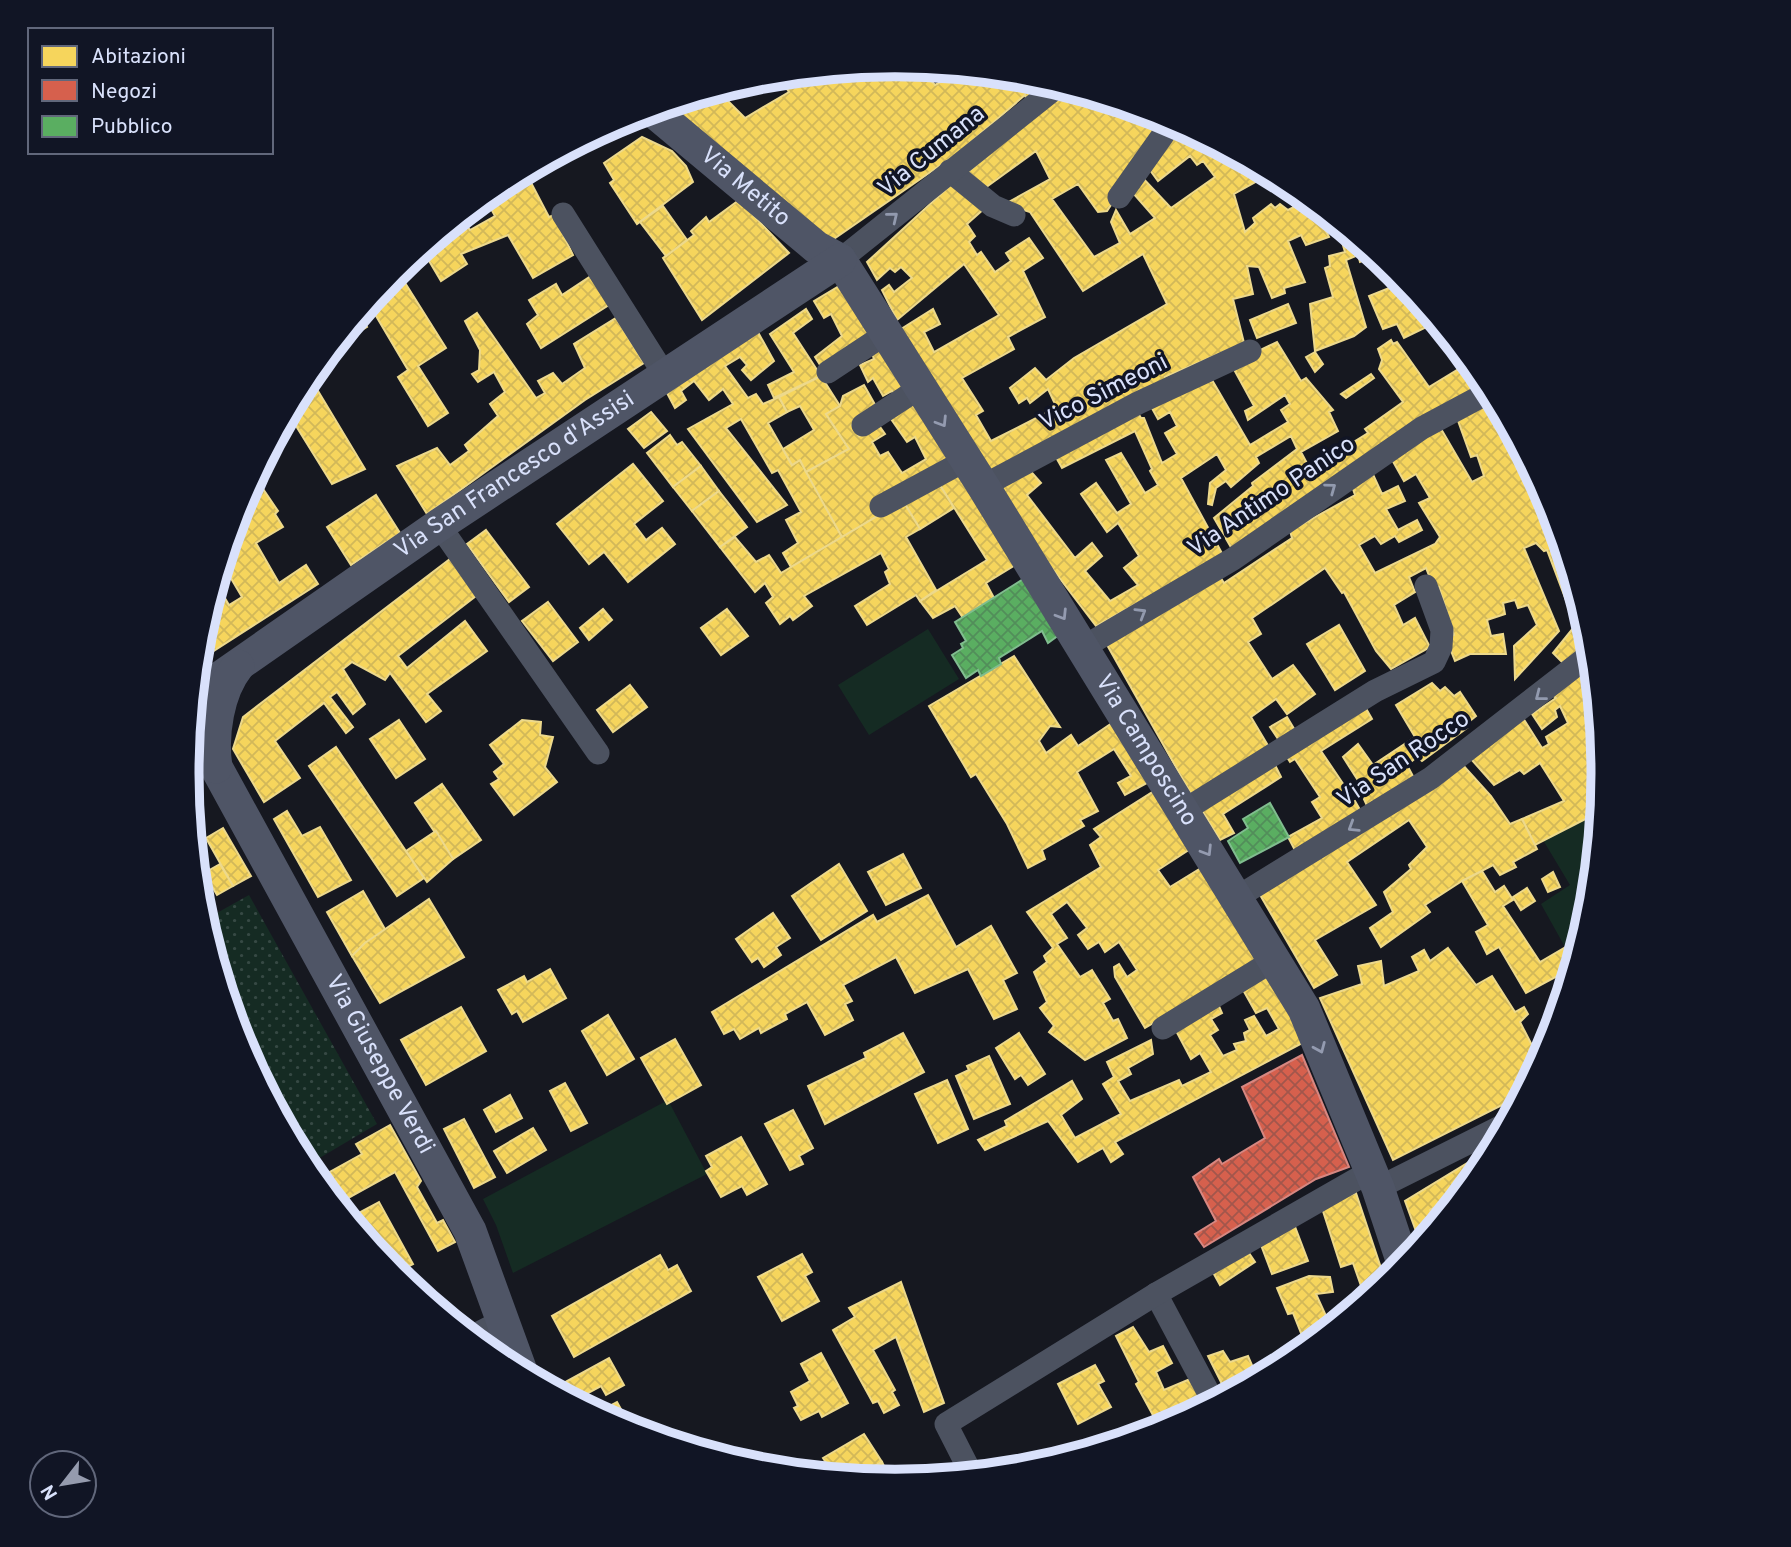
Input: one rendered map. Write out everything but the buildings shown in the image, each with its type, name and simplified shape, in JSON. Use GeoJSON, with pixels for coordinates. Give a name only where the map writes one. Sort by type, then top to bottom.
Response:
{"type":"FeatureCollection","features":[{"type":"Feature","properties":{"kind":"street","name":"Via Cumana"},"geometry":{"type":"LineString","coordinates":[[840,260],[1048,94]]}},
{"type":"Feature","properties":{"kind":"street","name":"Via Metito"},"geometry":{"type":"LineString","coordinates":[[661,118],[816,247],[840,260]]}},
{"type":"Feature","properties":{"kind":"street"},"geometry":{"type":"LineString","coordinates":[[1119,197],[1165,132]]}},
{"type":"Feature","properties":{"kind":"street"},"geometry":{"type":"LineString","coordinates":[[950,171],[993,206],[1014,215]]}},
{"type":"Feature","properties":{"kind":"street"},"geometry":{"type":"LineString","coordinates":[[563,214],[664,374]]}},
{"type":"Feature","properties":{"kind":"street","name":"Via Camposcino"},"geometry":{"type":"LineString","coordinates":[[840,260],[975,473],[1304,1009],[1375,1180],[1400,1253]]}},
{"type":"Feature","properties":{"kind":"street","name":"Via San Francesco d'Assisi"},"geometry":{"type":"LineString","coordinates":[[204,688],[439,525],[840,260]]}},
{"type":"Feature","properties":{"kind":"street"},"geometry":{"type":"LineString","coordinates":[[828,372],[887,333]]}},
{"type":"Feature","properties":{"kind":"street","name":"Vico Simeoni"},"geometry":{"type":"LineString","coordinates":[[881,506],[975,473],[1138,403],[1250,351]]}},
{"type":"Feature","properties":{"kind":"street"},"geometry":{"type":"LineString","coordinates":[[863,425],[920,387]]}},
{"type":"Feature","properties":{"kind":"street","name":"Via Antimo Panico"},"geometry":{"type":"LineString","coordinates":[[1083,648],[1233,559],[1422,428],[1481,396]]}},
{"type":"Feature","properties":{"kind":"street"},"geometry":{"type":"LineString","coordinates":[[439,525],[598,753]]}},
{"type":"Feature","properties":{"kind":"street"},"geometry":{"type":"LineString","coordinates":[[1183,811],[1375,691],[1434,662],[1441,647],[1442,631],[1426,586]]}},
{"type":"Feature","properties":{"kind":"street","name":"Via San Rocco"},"geometry":{"type":"LineString","coordinates":[[1236,898],[1431,778],[1582,660]]}},
{"type":"Feature","properties":{"kind":"street"},"geometry":{"type":"LineString","coordinates":[[201,750],[224,691],[239,664]]}},
{"type":"Feature","properties":{"kind":"street","name":"Via Giuseppe Verdi"},"geometry":{"type":"LineString","coordinates":[[201,718],[208,726],[201,750],[470,1231],[517,1358]]}},
{"type":"Feature","properties":{"kind":"street"},"geometry":{"type":"LineString","coordinates":[[1163,1028],[1274,960]]}},
{"type":"Feature","properties":{"kind":"street"},"geometry":{"type":"LineString","coordinates":[[967,1466],[946,1424],[1156,1294],[1375,1180],[1494,1130]]}},
{"type":"Feature","properties":{"kind":"street"},"geometry":{"type":"LineString","coordinates":[[1156,1294],[1209,1395]]}},
{"type":"Feature","properties":{"kind":"street"},"geometry":{"type":"LineString","coordinates":[[480,1332],[504,1320]]}},
{"type":"Feature","properties":{"kind":"green space"},"geometry":{"type":"Polygon","coordinates":[[[928,629],[959,679],[869,735],[838,685],[928,629]]]}},
{"type":"Feature","properties":{"kind":"green space"},"geometry":{"type":"Polygon","coordinates":[[[1591,816],[1579,909],[1570,944],[1565,947],[1541,904],[1570,885],[1543,840],[1591,816]]]}},
{"type":"Feature","properties":{"kind":"green space"},"geometry":{"type":"Polygon","coordinates":[[[249,895],[377,1124],[316,1160],[292,1122],[252,1040],[236,997],[213,915],[249,895]]]}},
{"type":"Feature","properties":{"kind":"green space"},"geometry":{"type":"Polygon","coordinates":[[[668,1100],[707,1174],[513,1273],[496,1225],[483,1199],[668,1100]]]}}]}
